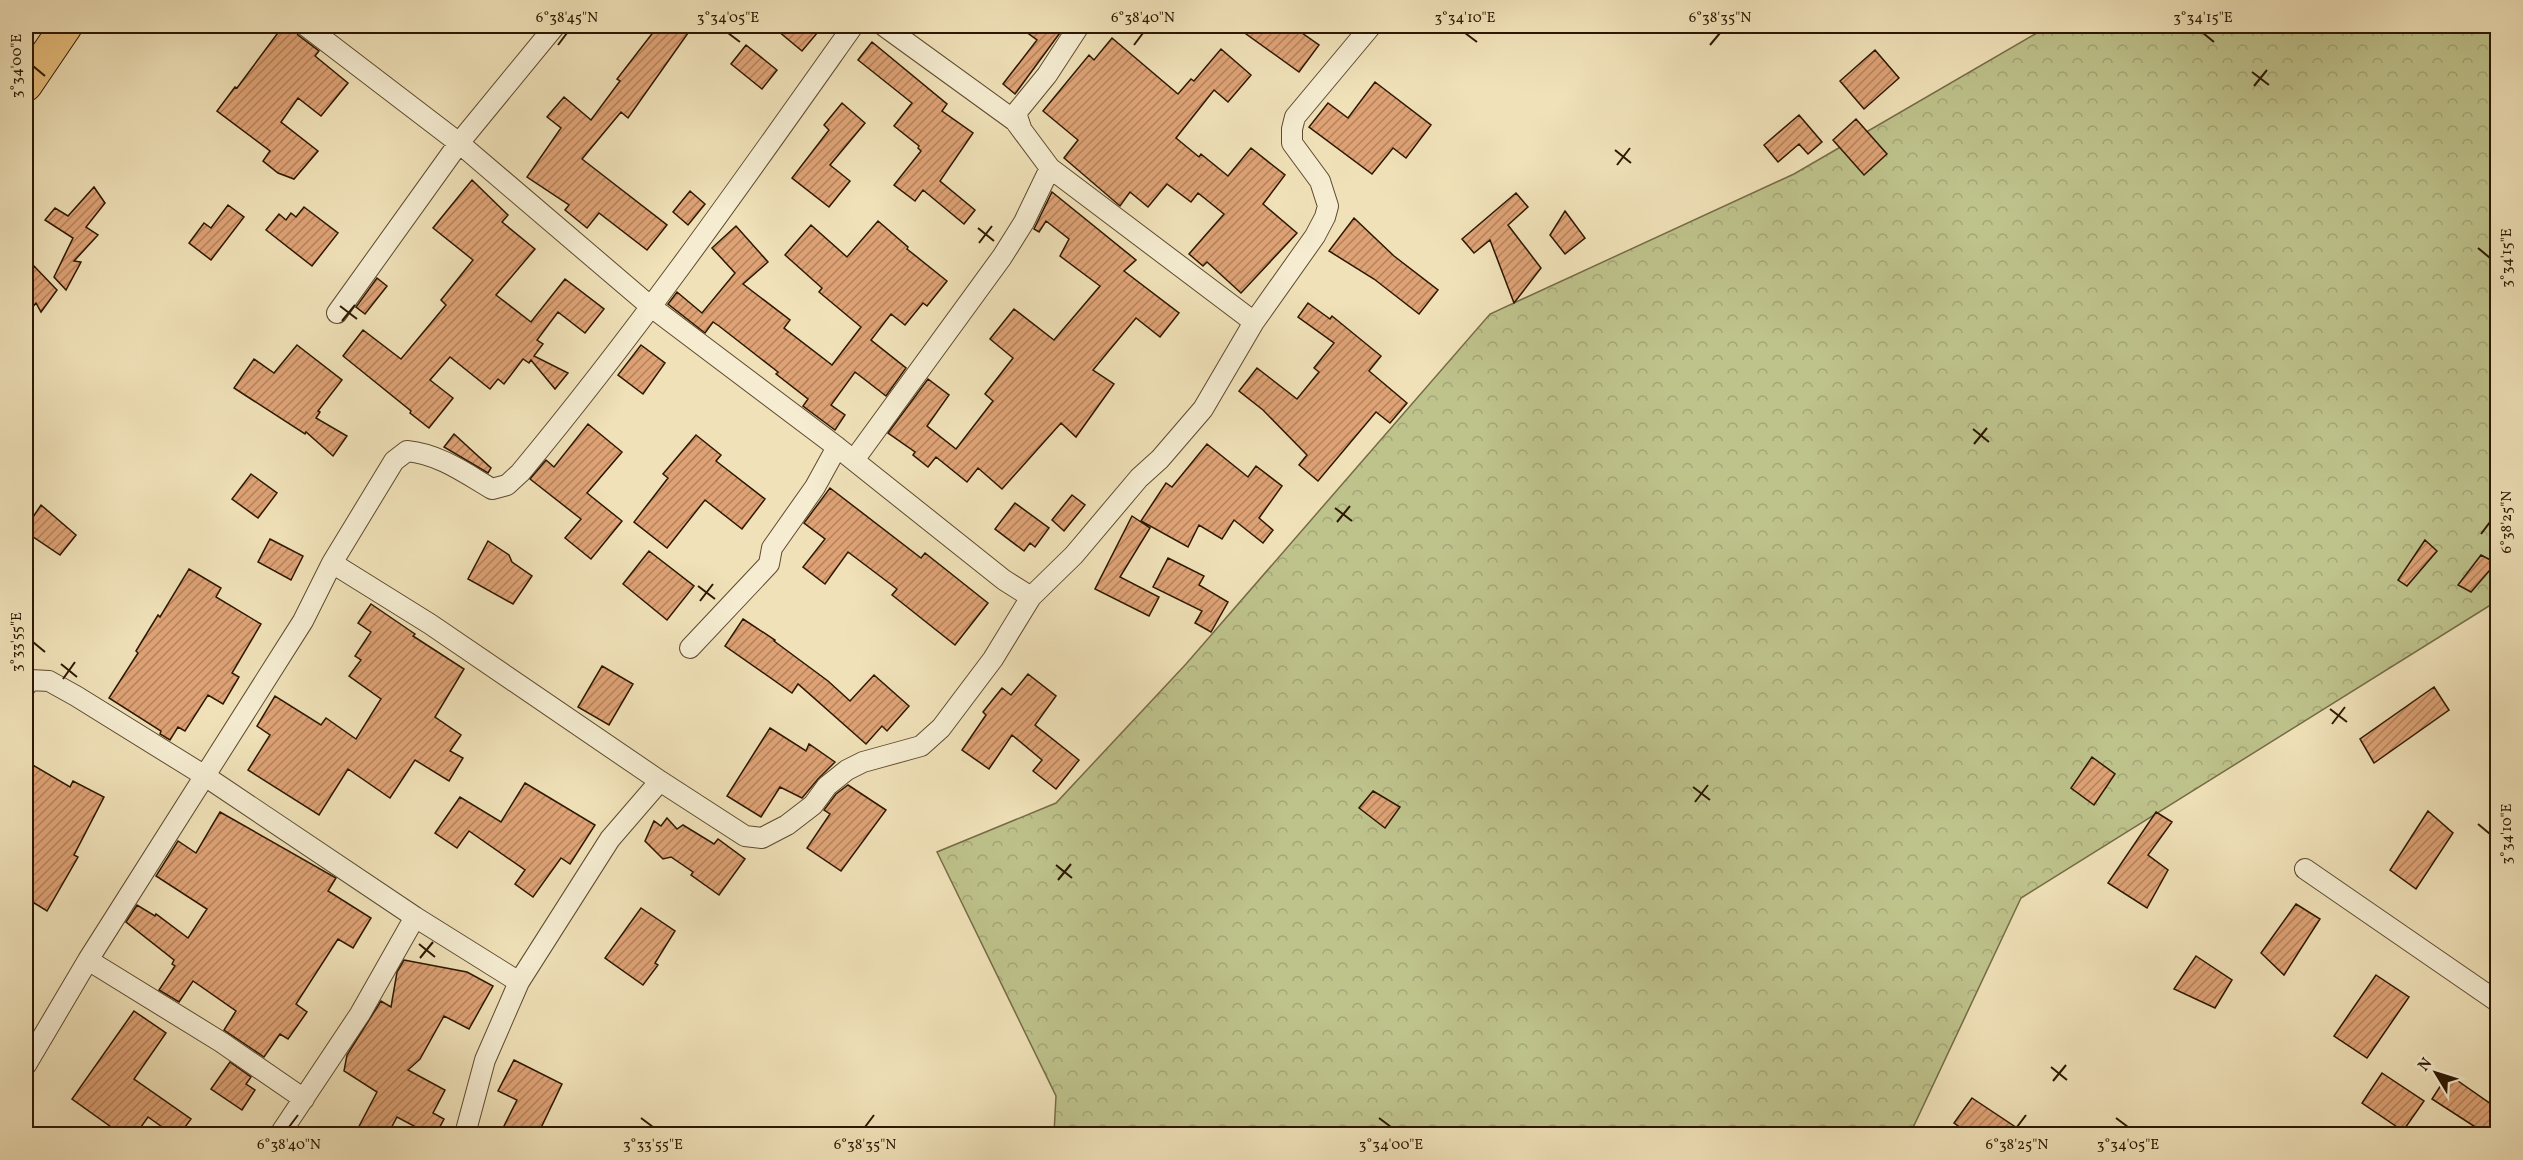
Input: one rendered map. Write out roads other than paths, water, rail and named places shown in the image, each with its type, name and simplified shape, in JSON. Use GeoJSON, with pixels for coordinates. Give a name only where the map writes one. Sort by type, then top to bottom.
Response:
{"type":"FeatureCollection","features":[{"type":"Feature","properties":{"kind":"main road"},"geometry":{"type":"LineString","coordinates":[[26,85],[66,26]]}},
{"type":"Feature","properties":{"kind":"street"},"geometry":{"type":"LineString","coordinates":[[306,26],[459,143],[650,306],[855,460],[1005,580],[1030,597]]}},
{"type":"Feature","properties":{"kind":"street"},"geometry":{"type":"LineString","coordinates":[[337,313],[459,143],[555,26]]}},
{"type":"Feature","properties":{"kind":"street"},"geometry":{"type":"LineString","coordinates":[[26,1065],[88,960],[303,621],[332,563],[394,461],[407,451],[425,453],[444,461],[492,489],[507,484],[520,473],[553,434],[730,199],[853,26]]}},
{"type":"Feature","properties":{"kind":"street"},"geometry":{"type":"LineString","coordinates":[[884,26],[1015,121],[1050,168],[1254,322]]}},
{"type":"Feature","properties":{"kind":"street"},"geometry":{"type":"LineString","coordinates":[[1021,128],[1016,113],[1047,75],[1079,26]]}},
{"type":"Feature","properties":{"kind":"street"},"geometry":{"type":"LineString","coordinates":[[332,563],[430,624],[660,781],[745,836],[762,838],[787,825],[813,804],[827,786],[847,770],[863,762],[921,746],[941,728],[993,659],[1030,597],[1074,555],[1139,478],[1160,459],[1203,409],[1254,322],[1315,236],[1325,217],[1328,206],[1320,182],[1292,143],[1292,129],[1295,117],[1371,26]]}},
{"type":"Feature","properties":{"kind":"street"},"geometry":{"type":"LineString","coordinates":[[855,460],[1002,257],[1024,222],[1050,168]]}},
{"type":"Feature","properties":{"kind":"street"},"geometry":{"type":"LineString","coordinates":[[690,648],[769,564],[772,548],[815,487],[837,447]]}},
{"type":"Feature","properties":{"kind":"street"},"geometry":{"type":"LineString","coordinates":[[26,686],[30,680],[49,681],[205,776],[415,917],[519,982]]}},
{"type":"Feature","properties":{"kind":"street"},"geometry":{"type":"LineString","coordinates":[[465,1134],[485,1060],[519,982],[610,839],[660,781]]}},
{"type":"Feature","properties":{"kind":"street"},"geometry":{"type":"LineString","coordinates":[[2305,869],[2498,1002]]}},
{"type":"Feature","properties":{"kind":"street"},"geometry":{"type":"LineString","coordinates":[[280,1134],[360,1014],[415,917]]}},
{"type":"Feature","properties":{"kind":"street"},"geometry":{"type":"LineString","coordinates":[[88,960],[220,1042],[304,1099]]}}]}
